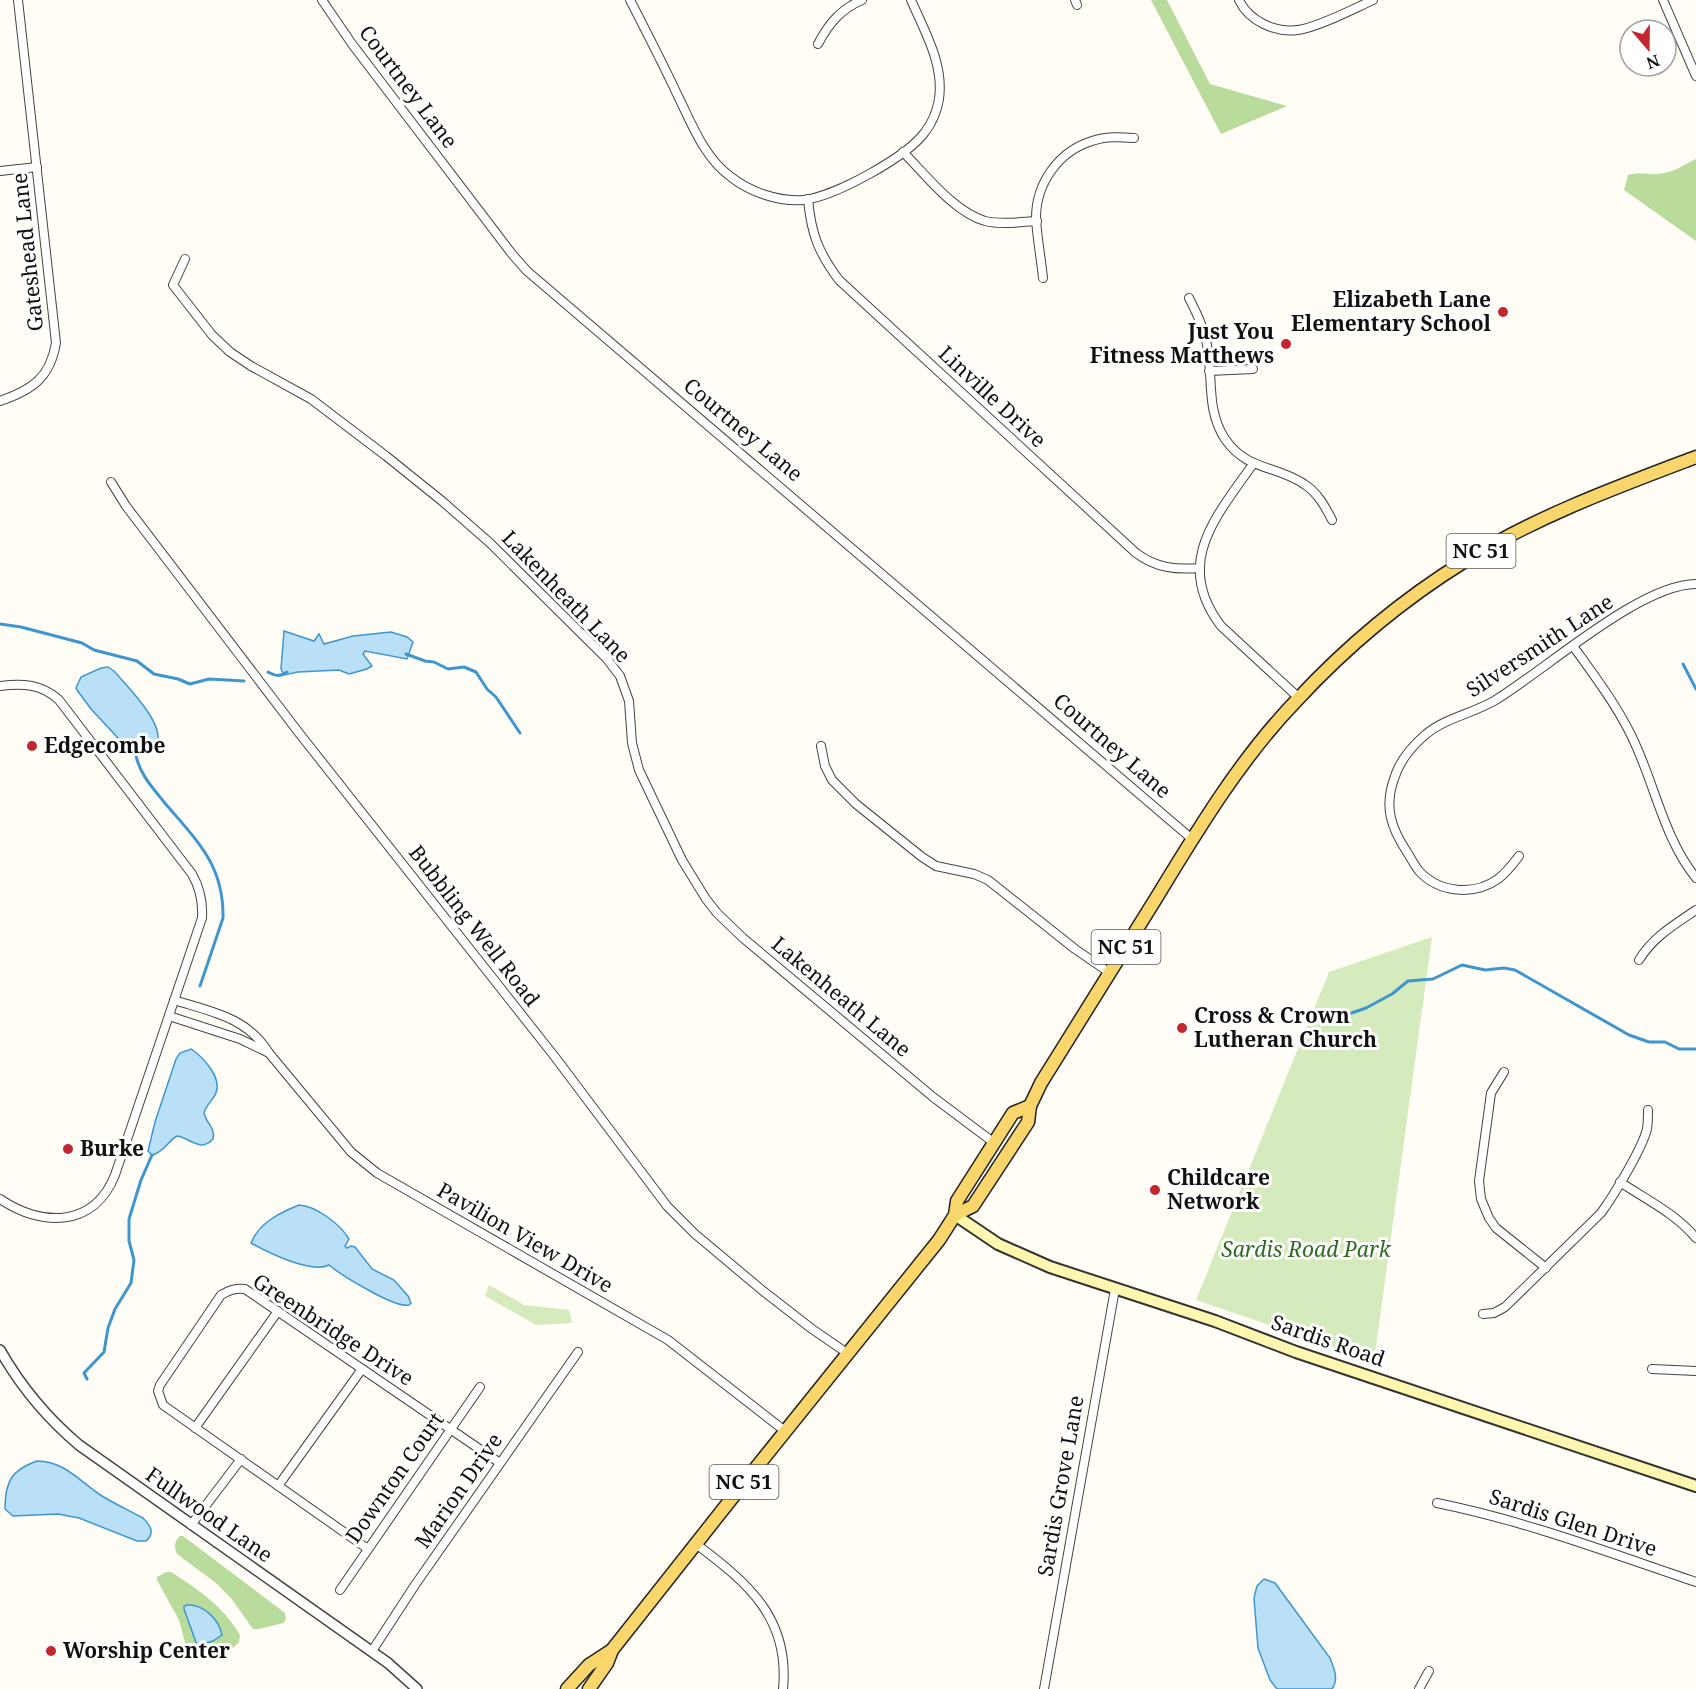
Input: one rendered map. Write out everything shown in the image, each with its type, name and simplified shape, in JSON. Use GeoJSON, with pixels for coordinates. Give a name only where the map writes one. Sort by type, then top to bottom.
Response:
{"type":"FeatureCollection","features":[{"type":"Feature","properties":{"kind":"main road","name":"NC 51"},"geometry":{"type":"LineString","coordinates":[[955,1215],[973,1206],[1028,1122],[1030,1106],[1041,1083],[1192,840],[1250,755],[1299,698],[1352,645],[1380,621],[1466,560],[1575,504],[1696,457]]}},
{"type":"Feature","properties":{"kind":"main road","name":"NC 51"},"geometry":{"type":"LineString","coordinates":[[589,1689],[607,1663],[612,1650],[939,1240],[955,1215],[957,1201],[1013,1113],[1030,1106]]}},
{"type":"Feature","properties":{"kind":"main road","name":"Sardis Road"},"geometry":{"type":"LineString","coordinates":[[955,1215],[998,1244],[1024,1257],[1215,1321],[1296,1352],[1696,1486]]}},
{"type":"Feature","properties":{"kind":"main road","name":"NC 51"},"geometry":{"type":"LineString","coordinates":[[567,1689],[589,1665],[612,1650]]}},
{"type":"Feature","properties":{"kind":"street","name":"Gateshead Lane"},"geometry":{"type":"LineString","coordinates":[[0,401],[22,393],[44,375],[51,364],[54,353],[56,330],[18,0]]}},
{"type":"Feature","properties":{"kind":"street","name":"Courtney Lane"},"geometry":{"type":"LineString","coordinates":[[322,0],[358,52],[527,271],[1192,840]]}},
{"type":"Feature","properties":{"kind":"street"},"geometry":{"type":"LineString","coordinates":[[630,0],[712,159],[732,178],[754,190],[776,197],[808,199],[842,189],[903,152],[917,141],[932,121],[938,101],[939,67],[911,0]]}},
{"type":"Feature","properties":{"kind":"street"},"geometry":{"type":"LineString","coordinates":[[818,44],[835,17],[852,4],[862,0]]}},
{"type":"Feature","properties":{"kind":"street"},"geometry":{"type":"LineString","coordinates":[[1239,0],[1246,12],[1270,27],[1299,30],[1373,0]]}},
{"type":"Feature","properties":{"kind":"street"},"geometry":{"type":"LineString","coordinates":[[1663,0],[1696,76]]}},
{"type":"Feature","properties":{"kind":"street"},"geometry":{"type":"LineString","coordinates":[[1043,278],[1037,206],[1042,187],[1054,165],[1076,148],[1094,140],[1115,137],[1134,138]]}},
{"type":"Feature","properties":{"kind":"street"},"geometry":{"type":"LineString","coordinates":[[903,152],[949,198],[975,217],[1003,223],[1037,221]]}},
{"type":"Feature","properties":{"kind":"street"},"geometry":{"type":"LineString","coordinates":[[0,171],[37,167]]}},
{"type":"Feature","properties":{"kind":"street","name":"Linville Drive"},"geometry":{"type":"LineString","coordinates":[[808,199],[816,242],[828,266],[839,280],[1136,554],[1167,568],[1200,568]]}},
{"type":"Feature","properties":{"kind":"street","name":"Lakenheath Lane"},"geometry":{"type":"LineString","coordinates":[[185,259],[172,285],[219,341],[251,366],[311,399],[442,501],[490,543],[616,670],[629,700],[632,743],[639,770],[682,860],[717,913],[743,938],[924,1090],[993,1142]]}},
{"type":"Feature","properties":{"kind":"street"},"geometry":{"type":"LineString","coordinates":[[1189,298],[1205,336],[1211,403],[1218,425],[1235,451],[1253,464],[1305,484],[1321,500],[1332,520]]}},
{"type":"Feature","properties":{"kind":"street"},"geometry":{"type":"LineString","coordinates":[[1209,371],[1253,369]]}},
{"type":"Feature","properties":{"kind":"street"},"geometry":{"type":"LineString","coordinates":[[1253,464],[1211,524],[1203,544],[1200,568],[1203,591],[1207,604],[1217,621],[1299,698]]}},
{"type":"Feature","properties":{"kind":"street","name":"Bubbling Well Road"},"geometry":{"type":"LineString","coordinates":[[111,482],[126,506],[299,733],[543,1042],[667,1206],[695,1234],[763,1291],[847,1353]]}},
{"type":"Feature","properties":{"kind":"street","name":"Silversmith Lane"},"geometry":{"type":"LineString","coordinates":[[1519,856],[1499,878],[1489,885],[1466,890],[1440,886],[1418,870],[1396,834],[1389,810],[1391,789],[1399,765],[1431,730],[1496,700],[1615,617],[1661,592],[1676,586],[1696,584]]}},
{"type":"Feature","properties":{"kind":"street"},"geometry":{"type":"LineString","coordinates":[[1573,646],[1631,735],[1673,840],[1687,867],[1696,878]]}},
{"type":"Feature","properties":{"kind":"street"},"geometry":{"type":"LineString","coordinates":[[0,686],[29,684],[47,691],[59,700],[196,880],[202,900],[202,918],[115,1175],[100,1199],[83,1212],[60,1219],[28,1214],[0,1199]]}},
{"type":"Feature","properties":{"kind":"street"},"geometry":{"type":"LineString","coordinates":[[821,746],[825,766],[838,786],[856,804],[922,857],[936,866],[974,874],[988,880],[1075,949],[1110,973]]}},
{"type":"Feature","properties":{"kind":"street"},"geometry":{"type":"LineString","coordinates":[[1639,960],[1647,946],[1696,910]]}},
{"type":"Feature","properties":{"kind":"street","name":"Pavilion View Drive"},"geometry":{"type":"LineString","coordinates":[[174,1000],[230,1018],[248,1028],[261,1040],[269,1053],[351,1152],[377,1173],[668,1340],[785,1431]]}},
{"type":"Feature","properties":{"kind":"street","name":"Pavilion View Drive"},"geometry":{"type":"LineString","coordinates":[[169,1016],[240,1039],[269,1053]]}},
{"type":"Feature","properties":{"kind":"street"},"geometry":{"type":"LineString","coordinates":[[1504,1072],[1491,1094],[1479,1181],[1481,1199],[1496,1228],[1546,1268]]}},
{"type":"Feature","properties":{"kind":"street"},"geometry":{"type":"LineString","coordinates":[[1483,1314],[1505,1307],[1601,1213],[1647,1129],[1648,1110]]}},
{"type":"Feature","properties":{"kind":"street"},"geometry":{"type":"LineString","coordinates":[[1620,1182],[1658,1204],[1696,1238]]}},
{"type":"Feature","properties":{"kind":"street","name":"Greenbridge Drive"},"geometry":{"type":"LineString","coordinates":[[368,1549],[163,1405],[158,1391],[160,1384],[221,1295],[237,1288],[245,1289],[500,1462]]}},
{"type":"Feature","properties":{"kind":"street","name":"Sardis Grove Lane"},"geometry":{"type":"LineString","coordinates":[[1044,1689],[1115,1289]]}},
{"type":"Feature","properties":{"kind":"street"},"geometry":{"type":"LineString","coordinates":[[195,1428],[278,1311]]}},
{"type":"Feature","properties":{"kind":"street","name":"Fullwood Lane"},"geometry":{"type":"LineString","coordinates":[[0,1350],[33,1399],[59,1428],[90,1454],[388,1663],[417,1689]]}},
{"type":"Feature","properties":{"kind":"street","name":"Marion Drive"},"geometry":{"type":"LineString","coordinates":[[372,1652],[415,1585],[578,1352]]}},
{"type":"Feature","properties":{"kind":"street"},"geometry":{"type":"LineString","coordinates":[[278,1486],[362,1369]]}},
{"type":"Feature","properties":{"kind":"street"},"geometry":{"type":"LineString","coordinates":[[1652,1369],[1696,1371]]}},
{"type":"Feature","properties":{"kind":"street","name":"Downton Court"},"geometry":{"type":"LineString","coordinates":[[340,1590],[480,1387]]}},
{"type":"Feature","properties":{"kind":"street"},"geometry":{"type":"LineString","coordinates":[[191,1525],[241,1459]]}},
{"type":"Feature","properties":{"kind":"street","name":"Sardis Glen Drive"},"geometry":{"type":"LineString","coordinates":[[1437,1503],[1490,1514],[1527,1525],[1696,1582]]}},
{"type":"Feature","properties":{"kind":"street"},"geometry":{"type":"LineString","coordinates":[[696,1544],[740,1578],[766,1609],[783,1651],[783,1689]]}},
{"type":"Feature","properties":{"kind":"street"},"geometry":{"type":"LineString","coordinates":[[1419,1689],[1429,1671]]}},
{"type":"Feature","properties":{"kind":"green space"},"geometry":{"type":"Polygon","coordinates":[[[1151,0],[1167,0],[1210,84],[1287,106],[1221,134],[1151,0]]]}},
{"type":"Feature","properties":{"kind":"green space"},"geometry":{"type":"Polygon","coordinates":[[[1696,159],[1696,241],[1624,190],[1628,175],[1663,173],[1696,159]]]}},
{"type":"Feature","properties":{"kind":"green space","name":"Sardis Road Park"},"geometry":{"type":"Polygon","coordinates":[[[1432,937],[1374,1361],[1196,1300],[1329,972],[1432,937]]]}},
{"type":"Feature","properties":{"kind":"green space"},"geometry":{"type":"Polygon","coordinates":[[[489,1285],[524,1305],[569,1310],[572,1323],[536,1325],[485,1296],[489,1285]]]}},
{"type":"Feature","properties":{"kind":"green space"},"geometry":{"type":"Polygon","coordinates":[[[180,1536],[285,1613],[284,1623],[253,1629],[231,1598],[216,1583],[177,1554],[175,1544],[180,1536]]]}},
{"type":"Feature","properties":{"kind":"green space"},"geometry":{"type":"Polygon","coordinates":[[[171,1572],[201,1592],[226,1615],[240,1635],[239,1642],[233,1648],[187,1650],[179,1620],[157,1580],[157,1577],[171,1572]]]}},
{"type":"Feature","properties":{"kind":"water"},"geometry":{"type":"Polygon","coordinates":[[[284,631],[314,641],[319,634],[324,644],[353,636],[391,632],[407,637],[413,642],[407,659],[365,651],[363,654],[372,666],[349,674],[339,670],[284,675],[281,669],[284,631]]]}},
{"type":"Feature","properties":{"kind":"water"},"geometry":{"type":"Polygon","coordinates":[[[108,667],[136,696],[152,718],[158,739],[155,747],[149,751],[138,755],[131,752],[91,709],[76,688],[81,677],[108,667]]]}},
{"type":"Feature","properties":{"kind":"water"},"geometry":{"type":"Polygon","coordinates":[[[191,1049],[206,1062],[216,1080],[216,1093],[204,1113],[212,1129],[213,1139],[200,1145],[177,1136],[159,1152],[152,1155],[148,1151],[155,1122],[176,1059],[180,1053],[191,1049]]]}},
{"type":"Feature","properties":{"kind":"water"},"geometry":{"type":"Polygon","coordinates":[[[299,1205],[320,1212],[334,1222],[349,1239],[345,1246],[355,1247],[372,1269],[394,1280],[411,1303],[402,1305],[381,1297],[329,1265],[311,1267],[278,1256],[251,1243],[264,1224],[299,1205]]]}},
{"type":"Feature","properties":{"kind":"water"},"geometry":{"type":"Polygon","coordinates":[[[37,1461],[56,1464],[64,1468],[102,1496],[143,1518],[151,1530],[149,1538],[146,1541],[137,1541],[79,1518],[58,1514],[13,1516],[5,1509],[8,1484],[21,1468],[37,1461]]]}},
{"type":"Feature","properties":{"kind":"water"},"geometry":{"type":"Polygon","coordinates":[[[1264,1579],[1275,1583],[1330,1658],[1335,1677],[1332,1689],[1277,1689],[1270,1680],[1258,1648],[1254,1598],[1257,1586],[1264,1579]]]}},
{"type":"Feature","properties":{"kind":"water"},"geometry":{"type":"Polygon","coordinates":[[[187,1605],[199,1607],[214,1618],[222,1635],[213,1641],[197,1645],[184,1609],[187,1605]]]}},
{"type":"Feature","properties":{"kind":"waterway"},"geometry":{"type":"LineString","coordinates":[[0,624],[21,627],[82,643],[94,650],[137,661],[154,674],[190,684],[209,679],[244,681]]}},
{"type":"Feature","properties":{"kind":"waterway"},"geometry":{"type":"LineString","coordinates":[[406,654],[434,662],[448,669],[464,667],[476,672],[520,733]]}},
{"type":"Feature","properties":{"kind":"waterway"},"geometry":{"type":"LineString","coordinates":[[1683,664],[1696,689]]}},
{"type":"Feature","properties":{"kind":"waterway"},"geometry":{"type":"LineString","coordinates":[[268,672],[277,675],[287,672]]}},
{"type":"Feature","properties":{"kind":"waterway"},"geometry":{"type":"LineString","coordinates":[[136,755],[147,780],[197,841],[219,882],[223,918],[200,986]]}},
{"type":"Feature","properties":{"kind":"waterway"},"geometry":{"type":"LineString","coordinates":[[1327,1015],[1343,1016],[1366,1008],[1392,994],[1408,981],[1433,979],[1462,965],[1485,970],[1504,968],[1515,970],[1629,1035],[1649,1042],[1665,1042],[1679,1049],[1696,1049]]}},
{"type":"Feature","properties":{"kind":"waterway"},"geometry":{"type":"LineString","coordinates":[[87,1379],[84,1373],[104,1352],[108,1328],[115,1309],[131,1283],[134,1260],[129,1241],[129,1219],[141,1180],[152,1155]]}},
{"type":"Feature","properties":{"kind":"place","name":"Elizabeth Lane Elementary School"},"geometry":{"type":"Point","coordinates":[1503,312]}},
{"type":"Feature","properties":{"kind":"place","name":"Just You Fitness Matthews"},"geometry":{"type":"Point","coordinates":[1286,344]}},
{"type":"Feature","properties":{"kind":"place","name":"Edgecombe"},"geometry":{"type":"Point","coordinates":[32,746]}},
{"type":"Feature","properties":{"kind":"place","name":"Cross & Crown Lutheran Church"},"geometry":{"type":"Point","coordinates":[1182,1028]}},
{"type":"Feature","properties":{"kind":"place","name":"Burke"},"geometry":{"type":"Point","coordinates":[68,1149]}},
{"type":"Feature","properties":{"kind":"place","name":"Childcare Network"},"geometry":{"type":"Point","coordinates":[1155,1190]}},
{"type":"Feature","properties":{"kind":"place","name":"Worship Center"},"geometry":{"type":"Point","coordinates":[51,1651]}}]}
